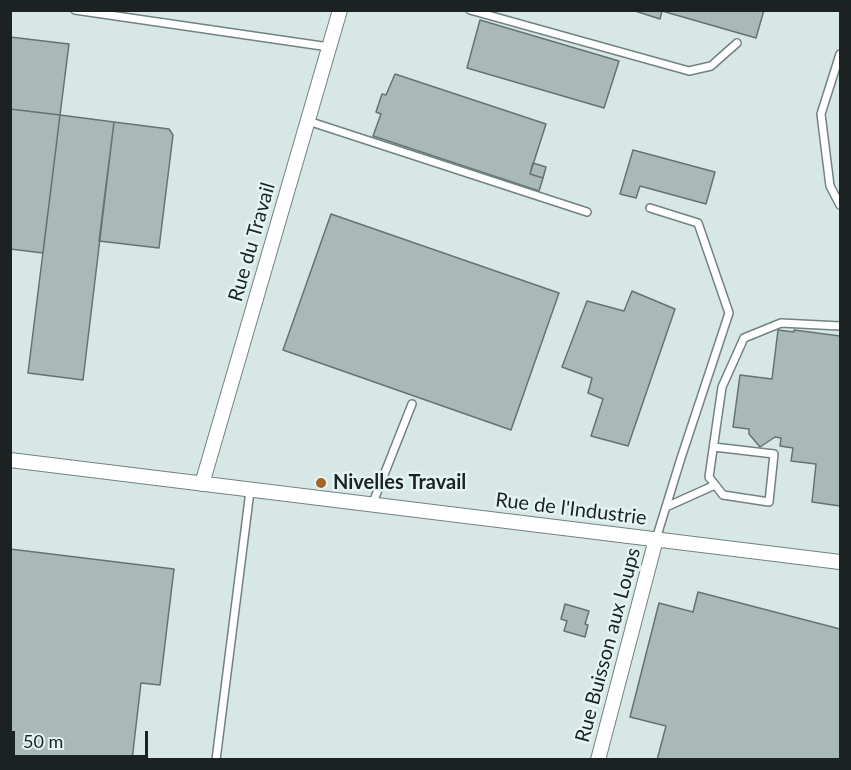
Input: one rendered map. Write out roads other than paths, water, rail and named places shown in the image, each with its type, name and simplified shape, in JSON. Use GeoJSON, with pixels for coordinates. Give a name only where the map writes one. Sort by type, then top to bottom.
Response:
{"type":"FeatureCollection","features":[{"type":"Feature","properties":{"kind":"street","name":"Rue du Travail"},"geometry":{"type":"LineString","coordinates":[[202,484],[340,10]]}},
{"type":"Feature","properties":{"kind":"street","name":"Rue de l'Industrie"},"geometry":{"type":"LineString","coordinates":[[10,460],[840,562]]}},
{"type":"Feature","properties":{"kind":"street","name":"Rue Buisson aux Loups"},"geometry":{"type":"LineString","coordinates":[[598,759],[656,539]]}},
{"type":"Feature","properties":{"kind":"lane"},"geometry":{"type":"LineString","coordinates":[[75,10],[330,47]]}},
{"type":"Feature","properties":{"kind":"lane"},"geometry":{"type":"LineString","coordinates":[[470,10],[689,71],[711,66],[737,43]]}},
{"type":"Feature","properties":{"kind":"lane"},"geometry":{"type":"LineString","coordinates":[[840,54],[821,114],[830,186],[840,205]]}},
{"type":"Feature","properties":{"kind":"lane"},"geometry":{"type":"LineString","coordinates":[[308,121],[587,212]]}},
{"type":"Feature","properties":{"kind":"lane"},"geometry":{"type":"LineString","coordinates":[[650,208],[698,222],[729,313],[656,539]]}},
{"type":"Feature","properties":{"kind":"lane"},"geometry":{"type":"LineString","coordinates":[[714,447],[774,454],[769,502],[723,495],[709,477],[722,387],[744,338],[781,323],[840,326]]}},
{"type":"Feature","properties":{"kind":"lane"},"geometry":{"type":"LineString","coordinates":[[372,505],[412,404]]}},
{"type":"Feature","properties":{"kind":"lane"},"geometry":{"type":"LineString","coordinates":[[666,507],[715,485]]}},
{"type":"Feature","properties":{"kind":"lane"},"geometry":{"type":"LineString","coordinates":[[216,759],[250,491]]}},
{"type":"Feature","properties":{"kind":"place","name":"Nivelles Travail"},"geometry":{"type":"Point","coordinates":[321,483]}}]}
